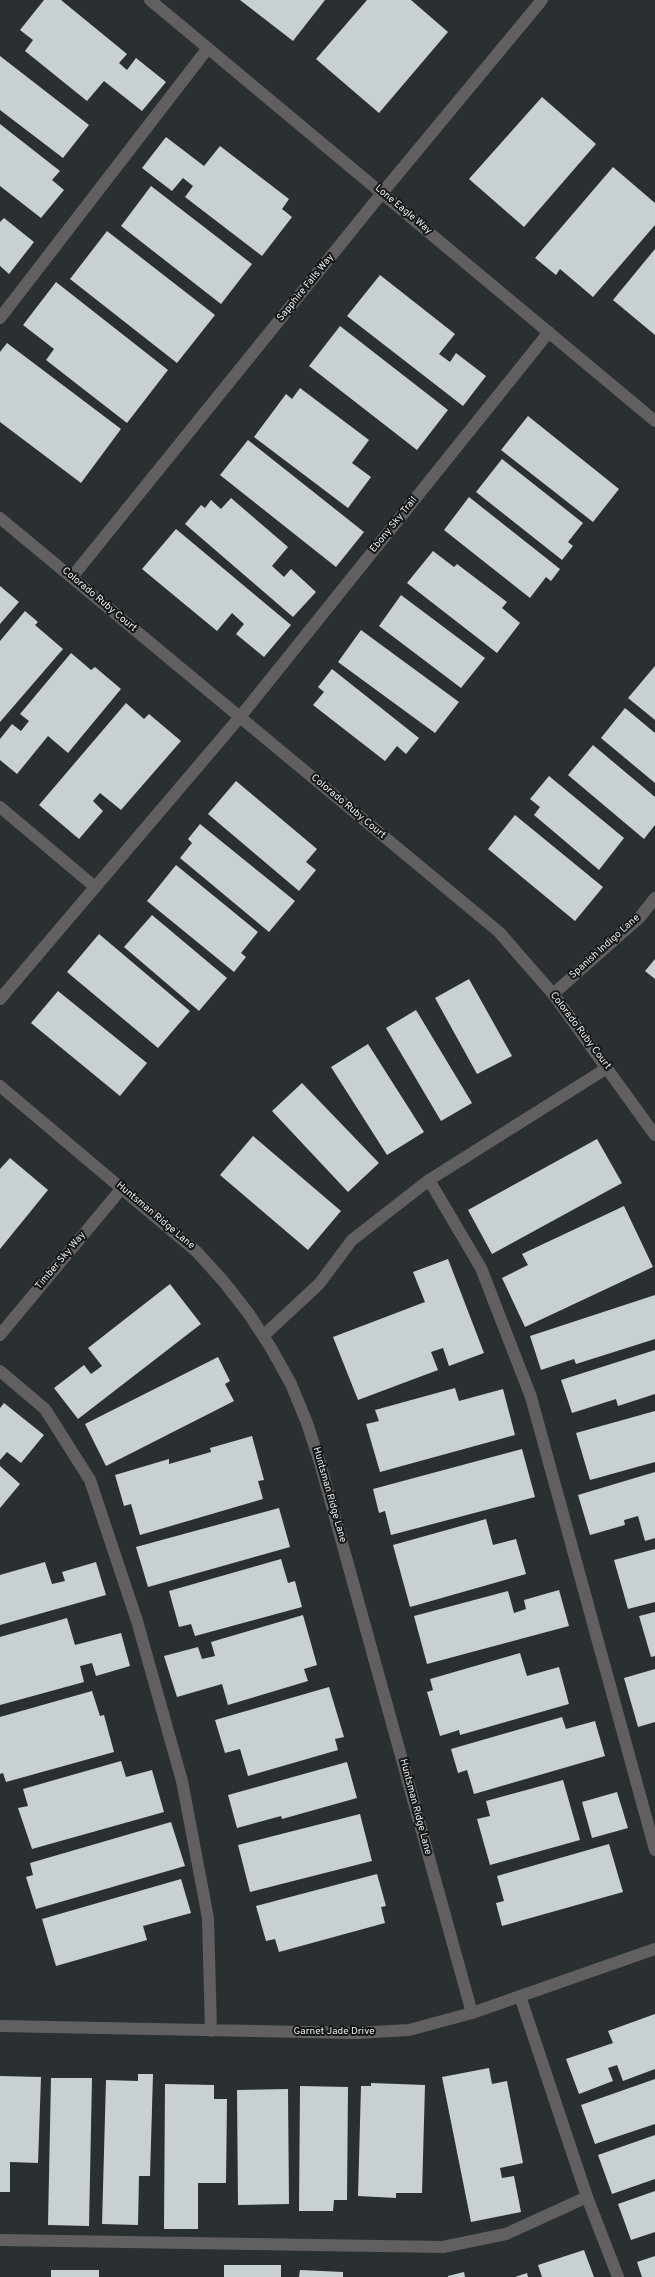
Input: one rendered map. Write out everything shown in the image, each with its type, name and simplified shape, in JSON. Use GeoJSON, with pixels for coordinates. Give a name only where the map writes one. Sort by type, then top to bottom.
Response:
{"type":"FeatureCollection","features":[{"type":"Feature","properties":{"kind":"street","name":"Lone Eagle Way"},"geometry":{"type":"LineString","coordinates":[[150,0],[655,421]]}},
{"type":"Feature","properties":{"kind":"street","name":"Sapphire Falls Way"},"geometry":{"type":"LineString","coordinates":[[72,577],[382,193],[542,0]]}},
{"type":"Feature","properties":{"kind":"street"},"geometry":{"type":"LineString","coordinates":[[0,318],[208,48]]}},
{"type":"Feature","properties":{"kind":"street","name":"Ebony Sky Trail"},"geometry":{"type":"LineString","coordinates":[[0,999],[240,717],[549,332]]}},
{"type":"Feature","properties":{"kind":"street","name":"Colorado Ruby Court"},"geometry":{"type":"LineString","coordinates":[[0,518],[500,932],[553,994],[655,1135]]}},
{"type":"Feature","properties":{"kind":"street"},"geometry":{"type":"LineString","coordinates":[[0,807],[95,887]]}},
{"type":"Feature","properties":{"kind":"street","name":"Spanish Indigo Lane"},"geometry":{"type":"LineString","coordinates":[[553,994],[640,917],[655,898]]}},
{"type":"Feature","properties":{"kind":"street"},"geometry":{"type":"LineString","coordinates":[[263,1336],[318,1284],[352,1240],[428,1180],[607,1068]]}},
{"type":"Feature","properties":{"kind":"street","name":"Huntsman Ridge Lane"},"geometry":{"type":"LineString","coordinates":[[0,1086],[197,1252],[224,1282],[263,1336],[291,1384],[307,1423],[320,1463],[472,2013]]}},
{"type":"Feature","properties":{"kind":"street"},"geometry":{"type":"LineString","coordinates":[[428,1180],[481,1268],[531,1397],[655,1850]]}},
{"type":"Feature","properties":{"kind":"street","name":"Timber Sky Way"},"geometry":{"type":"LineString","coordinates":[[0,1335],[122,1188]]}},
{"type":"Feature","properties":{"kind":"street"},"geometry":{"type":"LineString","coordinates":[[0,1371],[45,1409],[90,1480],[137,1621],[182,1781],[208,1918],[211,2031]]}},
{"type":"Feature","properties":{"kind":"street","name":"Garnet Jade Drive"},"geometry":{"type":"LineString","coordinates":[[0,2026],[356,2033],[409,2030],[472,2013],[655,1949]]}},
{"type":"Feature","properties":{"kind":"street"},"geometry":{"type":"LineString","coordinates":[[520,1996],[587,2197],[618,2277]]}},
{"type":"Feature","properties":{"kind":"street"},"geometry":{"type":"LineString","coordinates":[[0,2240],[443,2247],[506,2234],[587,2197]]}},
{"type":"Feature","properties":{"kind":"building"},"geometry":{"type":"Polygon","coordinates":[[[44,0],[61,0],[127,54],[119,63],[127,70],[136,58],[166,82],[142,111],[104,81],[87,101],[25,51],[33,40],[20,30],[44,0]]]}},
{"type":"Feature","properties":{"kind":"building"},"geometry":{"type":"Polygon","coordinates":[[[240,0],[325,0],[293,41],[240,0]]]}},
{"type":"Feature","properties":{"kind":"building"},"geometry":{"type":"Polygon","coordinates":[[[367,0],[411,0],[448,32],[379,113],[316,59],[367,0]]]}},
{"type":"Feature","properties":{"kind":"building"},"geometry":{"type":"Polygon","coordinates":[[[0,56],[89,125],[63,158],[0,110],[0,56]]]}},
{"type":"Feature","properties":{"kind":"building"},"geometry":{"type":"Polygon","coordinates":[[[542,97],[596,144],[524,227],[469,179],[542,97]]]}},
{"type":"Feature","properties":{"kind":"building"},"geometry":{"type":"Polygon","coordinates":[[[0,124],[60,171],[52,180],[64,190],[41,218],[0,186],[0,124]]]}},
{"type":"Feature","properties":{"kind":"building"},"geometry":{"type":"Polygon","coordinates":[[[166,137],[204,166],[220,146],[289,199],[282,209],[292,217],[262,256],[185,197],[193,186],[183,178],[172,191],[142,168],[166,137]]]}},
{"type":"Feature","properties":{"kind":"building"},"geometry":{"type":"Polygon","coordinates":[[[613,167],[655,203],[655,225],[593,297],[560,269],[556,275],[535,258],[613,167]]]}},
{"type":"Feature","properties":{"kind":"building"},"geometry":{"type":"Polygon","coordinates":[[[151,186],[252,264],[221,304],[121,226],[151,186]]]}},
{"type":"Feature","properties":{"kind":"building"},"geometry":{"type":"Polygon","coordinates":[[[4,218],[34,242],[9,274],[0,266],[0,222],[4,218]]]}},
{"type":"Feature","properties":{"kind":"building"},"geometry":{"type":"Polygon","coordinates":[[[107,231],[215,315],[177,363],[70,279],[107,231]]]}},
{"type":"Feature","properties":{"kind":"building"},"geometry":{"type":"Polygon","coordinates":[[[655,249],[655,335],[613,300],[655,249]]]}},
{"type":"Feature","properties":{"kind":"building"},"geometry":{"type":"Polygon","coordinates":[[[380,275],[455,334],[439,354],[450,362],[456,353],[486,376],[463,406],[347,316],[380,275]]]}},
{"type":"Feature","properties":{"kind":"building"},"geometry":{"type":"Polygon","coordinates":[[[56,282],[168,370],[127,423],[46,360],[54,349],[23,325],[56,282]]]}},
{"type":"Feature","properties":{"kind":"building"},"geometry":{"type":"Polygon","coordinates":[[[340,326],[448,410],[417,450],[309,366],[340,326]]]}},
{"type":"Feature","properties":{"kind":"building"},"geometry":{"type":"Polygon","coordinates":[[[7,343],[121,429],[81,483],[0,422],[0,352],[7,343]]]}},
{"type":"Feature","properties":{"kind":"building"},"geometry":{"type":"Polygon","coordinates":[[[300,388],[369,440],[352,463],[371,477],[348,508],[254,437],[286,394],[292,399],[300,388]]]}},
{"type":"Feature","properties":{"kind":"building"},"geometry":{"type":"Polygon","coordinates":[[[528,416],[619,489],[593,522],[501,450],[528,416]]]}},
{"type":"Feature","properties":{"kind":"building"},"geometry":{"type":"Polygon","coordinates":[[[248,440],[364,532],[336,567],[220,475],[248,440]]]}},
{"type":"Feature","properties":{"kind":"building"},"geometry":{"type":"Polygon","coordinates":[[[502,459],[583,523],[568,542],[573,546],[562,560],[476,492],[502,459]]]}},
{"type":"Feature","properties":{"kind":"building"},"geometry":{"type":"Polygon","coordinates":[[[469,497],[560,569],[551,581],[546,577],[530,598],[444,530],[469,497]]]}},
{"type":"Feature","properties":{"kind":"building"},"geometry":{"type":"Polygon","coordinates":[[[231,498],[288,547],[272,566],[284,577],[291,569],[316,592],[293,617],[185,524],[201,505],[205,508],[211,500],[221,509],[231,498]]]}},
{"type":"Feature","properties":{"kind":"building"},"geometry":{"type":"Polygon","coordinates":[[[176,529],[291,625],[264,657],[236,634],[244,624],[232,613],[217,631],[142,569],[176,529]]]}},
{"type":"Feature","properties":{"kind":"building"},"geometry":{"type":"Polygon","coordinates":[[[433,551],[454,567],[457,564],[507,602],[502,608],[520,623],[497,653],[407,583],[433,551]]]}},
{"type":"Feature","properties":{"kind":"building"},"geometry":{"type":"Polygon","coordinates":[[[0,586],[19,602],[0,624],[0,586]]]}},
{"type":"Feature","properties":{"kind":"building"},"geometry":{"type":"Polygon","coordinates":[[[401,595],[485,658],[461,688],[379,626],[401,595]]]}},
{"type":"Feature","properties":{"kind":"building"},"geometry":{"type":"Polygon","coordinates":[[[25,611],[38,622],[35,625],[63,649],[0,722],[0,641],[25,611]]]}},
{"type":"Feature","properties":{"kind":"building"},"geometry":{"type":"Polygon","coordinates":[[[361,630],[459,702],[435,733],[338,662],[361,630]]]}},
{"type":"Feature","properties":{"kind":"building"},"geometry":{"type":"Polygon","coordinates":[[[71,653],[91,670],[95,667],[121,689],[68,753],[48,736],[17,774],[0,760],[0,739],[12,724],[21,731],[29,721],[20,714],[71,653]]]}},
{"type":"Feature","properties":{"kind":"building"},"geometry":{"type":"Polygon","coordinates":[[[655,666],[655,720],[628,698],[655,666]]]}},
{"type":"Feature","properties":{"kind":"building"},"geometry":{"type":"Polygon","coordinates":[[[332,669],[419,738],[406,754],[397,746],[385,761],[313,705],[324,692],[318,687],[332,669]]]}},
{"type":"Feature","properties":{"kind":"building"},"geometry":{"type":"Polygon","coordinates":[[[126,703],[144,719],[149,714],[181,741],[121,810],[100,793],[93,801],[103,811],[79,839],[39,805],[126,703]]]}},
{"type":"Feature","properties":{"kind":"building"},"geometry":{"type":"Polygon","coordinates":[[[625,708],[655,733],[655,783],[601,738],[625,708]]]}},
{"type":"Feature","properties":{"kind":"building"},"geometry":{"type":"Polygon","coordinates":[[[593,745],[655,797],[655,825],[644,839],[568,775],[593,745]]]}},
{"type":"Feature","properties":{"kind":"building"},"geometry":{"type":"Polygon","coordinates":[[[549,776],[624,838],[599,870],[534,815],[540,807],[530,799],[549,776]]]}},
{"type":"Feature","properties":{"kind":"building"},"geometry":{"type":"Polygon","coordinates":[[[236,781],[317,849],[306,862],[316,870],[299,891],[208,814],[236,781]]]}},
{"type":"Feature","properties":{"kind":"building"},"geometry":{"type":"Polygon","coordinates":[[[515,815],[603,887],[575,921],[488,849],[515,815]]]}},
{"type":"Feature","properties":{"kind":"building"},"geometry":{"type":"Polygon","coordinates":[[[200,824],[295,901],[269,932],[180,858],[192,843],[188,839],[200,824]]]}},
{"type":"Feature","properties":{"kind":"building"},"geometry":{"type":"Polygon","coordinates":[[[176,865],[258,932],[241,953],[246,957],[234,972],[147,901],[176,865]]]}},
{"type":"Feature","properties":{"kind":"building"},"geometry":{"type":"Polygon","coordinates":[[[152,915],[227,978],[199,1011],[124,947],[152,915]]]}},
{"type":"Feature","properties":{"kind":"building"},"geometry":{"type":"Polygon","coordinates":[[[99,934],[190,1011],[158,1048],[67,972],[99,934]]]}},
{"type":"Feature","properties":{"kind":"building"},"geometry":{"type":"Polygon","coordinates":[[[655,959],[655,979],[645,971],[655,959]]]}},
{"type":"Feature","properties":{"kind":"building"},"geometry":{"type":"Polygon","coordinates":[[[469,979],[512,1056],[477,1074],[435,998],[469,979]]]}},
{"type":"Feature","properties":{"kind":"building"},"geometry":{"type":"Polygon","coordinates":[[[58,991],[147,1063],[120,1096],[31,1023],[58,991]]]}},
{"type":"Feature","properties":{"kind":"building"},"geometry":{"type":"Polygon","coordinates":[[[416,1010],[472,1103],[441,1121],[386,1028],[416,1010]]]}},
{"type":"Feature","properties":{"kind":"building"},"geometry":{"type":"Polygon","coordinates":[[[368,1044],[424,1132],[387,1155],[331,1067],[368,1044]]]}},
{"type":"Feature","properties":{"kind":"building"},"geometry":{"type":"Polygon","coordinates":[[[302,1083],[379,1163],[348,1192],[272,1111],[302,1083]]]}},
{"type":"Feature","properties":{"kind":"building"},"geometry":{"type":"Polygon","coordinates":[[[253,1136],[341,1211],[308,1250],[220,1175],[253,1136]]]}},
{"type":"Feature","properties":{"kind":"building"},"geometry":{"type":"Polygon","coordinates":[[[597,1139],[622,1183],[492,1254],[468,1210],[597,1139]]]}},
{"type":"Feature","properties":{"kind":"building"},"geometry":{"type":"Polygon","coordinates":[[[10,1158],[48,1190],[0,1249],[0,1169],[10,1158]]]}},
{"type":"Feature","properties":{"kind":"building"},"geometry":{"type":"Polygon","coordinates":[[[624,1206],[653,1267],[525,1327],[502,1278],[528,1265],[522,1254],[624,1206]]]}},
{"type":"Feature","properties":{"kind":"building"},"geometry":{"type":"Polygon","coordinates":[[[448,1259],[484,1353],[449,1366],[443,1348],[431,1352],[438,1370],[358,1400],[333,1337],[425,1302],[413,1272],[448,1259]]]}},
{"type":"Feature","properties":{"kind":"building"},"geometry":{"type":"Polygon","coordinates":[[[170,1284],[201,1324],[78,1419],[54,1388],[84,1365],[91,1374],[102,1366],[88,1348],[170,1284]]]}},
{"type":"Feature","properties":{"kind":"building"},"geometry":{"type":"Polygon","coordinates":[[[655,1295],[655,1339],[576,1364],[574,1359],[541,1370],[530,1336],[655,1295]]]}},
{"type":"Feature","properties":{"kind":"building"},"geometry":{"type":"Polygon","coordinates":[[[655,1350],[655,1394],[618,1406],[616,1399],[572,1413],[561,1380],[655,1350]]]}},
{"type":"Feature","properties":{"kind":"building"},"geometry":{"type":"Polygon","coordinates":[[[218,1357],[230,1381],[225,1384],[234,1401],[106,1466],[85,1424],[218,1357]]]}},
{"type":"Feature","properties":{"kind":"building"},"geometry":{"type":"Polygon","coordinates":[[[455,1388],[459,1401],[503,1389],[515,1435],[380,1472],[366,1424],[379,1421],[375,1410],[455,1388]]]}},
{"type":"Feature","properties":{"kind":"building"},"geometry":{"type":"Polygon","coordinates":[[[4,1403],[44,1435],[21,1463],[7,1452],[0,1460],[0,1408],[4,1403]]]}},
{"type":"Feature","properties":{"kind":"building"},"geometry":{"type":"Polygon","coordinates":[[[655,1411],[655,1462],[590,1480],[576,1433],[655,1411]]]}},
{"type":"Feature","properties":{"kind":"building"},"geometry":{"type":"Polygon","coordinates":[[[252,1436],[264,1480],[258,1481],[263,1499],[140,1535],[131,1504],[124,1506],[115,1475],[169,1459],[169,1464],[211,1452],[210,1448],[252,1436]]]}},
{"type":"Feature","properties":{"kind":"building"},"geometry":{"type":"Polygon","coordinates":[[[522,1449],[535,1497],[391,1535],[385,1511],[379,1513],[373,1489],[522,1449]]]}},
{"type":"Feature","properties":{"kind":"building"},"geometry":{"type":"Polygon","coordinates":[[[0,1466],[20,1484],[0,1508],[0,1466]]]}},
{"type":"Feature","properties":{"kind":"building"},"geometry":{"type":"Polygon","coordinates":[[[655,1472],[655,1538],[645,1541],[638,1516],[624,1520],[625,1525],[590,1535],[578,1495],[655,1472]]]}},
{"type":"Feature","properties":{"kind":"building"},"geometry":{"type":"Polygon","coordinates":[[[279,1508],[290,1547],[148,1587],[136,1547],[279,1508]]]}},
{"type":"Feature","properties":{"kind":"building"},"geometry":{"type":"Polygon","coordinates":[[[486,1519],[493,1545],[516,1539],[526,1574],[410,1607],[393,1545],[486,1519]]]}},
{"type":"Feature","properties":{"kind":"building"},"geometry":{"type":"Polygon","coordinates":[[[655,1549],[655,1602],[628,1609],[614,1560],[655,1549]]]}},
{"type":"Feature","properties":{"kind":"building"},"geometry":{"type":"Polygon","coordinates":[[[281,1559],[288,1583],[295,1581],[302,1607],[195,1636],[191,1624],[179,1627],[169,1591],[281,1559]]]}},
{"type":"Feature","properties":{"kind":"building"},"geometry":{"type":"Polygon","coordinates":[[[45,1562],[52,1584],[65,1581],[62,1572],[96,1562],[106,1595],[0,1625],[0,1575],[45,1562]]]}},
{"type":"Feature","properties":{"kind":"building"},"geometry":{"type":"Polygon","coordinates":[[[559,1590],[569,1626],[427,1664],[414,1616],[508,1591],[514,1613],[526,1609],[524,1600],[559,1590]]]}},
{"type":"Feature","properties":{"kind":"building"},"geometry":{"type":"Polygon","coordinates":[[[655,1612],[655,1656],[651,1657],[639,1616],[655,1612]]]}},
{"type":"Feature","properties":{"kind":"building"},"geometry":{"type":"Polygon","coordinates":[[[303,1615],[317,1665],[304,1669],[308,1681],[228,1705],[222,1684],[177,1697],[164,1656],[198,1647],[202,1659],[215,1656],[211,1642],[303,1615]]]}},
{"type":"Feature","properties":{"kind":"building"},"geometry":{"type":"Polygon","coordinates":[[[67,1618],[75,1645],[121,1633],[130,1666],[96,1676],[92,1663],[80,1666],[84,1682],[0,1705],[0,1637],[67,1618]]]}},
{"type":"Feature","properties":{"kind":"building"},"geometry":{"type":"Polygon","coordinates":[[[520,1653],[527,1676],[559,1667],[569,1704],[460,1735],[459,1730],[440,1736],[427,1692],[433,1690],[430,1679],[520,1653]]]}},
{"type":"Feature","properties":{"kind":"building"},"geometry":{"type":"Polygon","coordinates":[[[655,1669],[655,1722],[638,1727],[624,1678],[655,1669]]]}},
{"type":"Feature","properties":{"kind":"building"},"geometry":{"type":"Polygon","coordinates":[[[329,1687],[344,1737],[335,1739],[338,1750],[248,1776],[240,1749],[225,1753],[215,1720],[329,1687]]]}},
{"type":"Feature","properties":{"kind":"building"},"geometry":{"type":"Polygon","coordinates":[[[92,1691],[100,1716],[104,1715],[114,1752],[6,1782],[3,1773],[0,1774],[0,1717],[92,1691]]]}},
{"type":"Feature","properties":{"kind":"building"},"geometry":{"type":"Polygon","coordinates":[[[562,1717],[566,1729],[595,1721],[605,1756],[474,1794],[467,1770],[458,1773],[451,1749],[562,1717]]]}},
{"type":"Feature","properties":{"kind":"building"},"geometry":{"type":"Polygon","coordinates":[[[121,1761],[126,1777],[152,1770],[164,1812],[32,1849],[18,1808],[28,1806],[23,1789],[121,1761]]]}},
{"type":"Feature","properties":{"kind":"building"},"geometry":{"type":"Polygon","coordinates":[[[347,1762],[357,1798],[282,1819],[281,1816],[237,1828],[228,1795],[347,1762]]]}},
{"type":"Feature","properties":{"kind":"building"},"geometry":{"type":"Polygon","coordinates":[[[563,1780],[580,1840],[490,1865],[477,1819],[490,1816],[486,1801],[563,1780]]]}},
{"type":"Feature","properties":{"kind":"building"},"geometry":{"type":"Polygon","coordinates":[[[617,1792],[628,1828],[592,1838],[582,1802],[617,1792]]]}},
{"type":"Feature","properties":{"kind":"building"},"geometry":{"type":"Polygon","coordinates":[[[360,1814],[372,1861],[250,1892],[238,1845],[360,1814]]]}},
{"type":"Feature","properties":{"kind":"building"},"geometry":{"type":"Polygon","coordinates":[[[171,1822],[185,1866],[36,1909],[26,1877],[33,1875],[30,1863],[171,1822]]]}},
{"type":"Feature","properties":{"kind":"building"},"geometry":{"type":"Polygon","coordinates":[[[609,1844],[623,1892],[502,1926],[496,1903],[504,1901],[497,1876],[609,1844]]]}},
{"type":"Feature","properties":{"kind":"building"},"geometry":{"type":"Polygon","coordinates":[[[377,1874],[386,1906],[381,1907],[385,1923],[279,1952],[275,1939],[266,1941],[256,1906],[377,1874]]]}},
{"type":"Feature","properties":{"kind":"building"},"geometry":{"type":"Polygon","coordinates":[[[181,1879],[191,1913],[143,1926],[147,1940],[56,1966],[42,1919],[181,1879]]]}},
{"type":"Feature","properties":{"kind":"building"},"geometry":{"type":"Polygon","coordinates":[[[655,2014],[655,2069],[623,2081],[617,2065],[608,2068],[613,2081],[579,2094],[566,2059],[613,2043],[608,2031],[655,2014]]]}},
{"type":"Feature","properties":{"kind":"building"},"geometry":{"type":"Polygon","coordinates":[[[489,2068],[492,2084],[507,2081],[523,2163],[500,2168],[502,2178],[514,2176],[521,2212],[471,2222],[442,2077],[489,2068]]]}},
{"type":"Feature","properties":{"kind":"building"},"geometry":{"type":"Polygon","coordinates":[[[138,2074],[153,2074],[150,2176],[139,2176],[138,2225],[102,2224],[106,2080],[138,2081],[138,2074]]]}},
{"type":"Feature","properties":{"kind":"building"},"geometry":{"type":"Polygon","coordinates":[[[0,2076],[41,2077],[38,2163],[10,2162],[10,2192],[0,2192],[0,2076]]]}},
{"type":"Feature","properties":{"kind":"building"},"geometry":{"type":"Polygon","coordinates":[[[51,2078],[92,2078],[89,2226],[48,2225],[51,2078]]]}},
{"type":"Feature","properties":{"kind":"building"},"geometry":{"type":"Polygon","coordinates":[[[655,2079],[655,2124],[595,2144],[581,2105],[655,2079]]]}},
{"type":"Feature","properties":{"kind":"building"},"geometry":{"type":"Polygon","coordinates":[[[371,2083],[425,2085],[422,2193],[396,2193],[396,2198],[358,2196],[361,2086],[371,2086],[371,2083]]]}},
{"type":"Feature","properties":{"kind":"building"},"geometry":{"type":"Polygon","coordinates":[[[165,2084],[214,2085],[214,2099],[227,2099],[226,2183],[198,2183],[198,2229],[164,2229],[165,2084]]]}},
{"type":"Feature","properties":{"kind":"building"},"geometry":{"type":"Polygon","coordinates":[[[300,2086],[348,2087],[347,2200],[334,2200],[333,2211],[299,2211],[300,2086]]]}},
{"type":"Feature","properties":{"kind":"building"},"geometry":{"type":"Polygon","coordinates":[[[288,2089],[289,2204],[238,2205],[237,2090],[288,2089]]]}},
{"type":"Feature","properties":{"kind":"building"},"geometry":{"type":"Polygon","coordinates":[[[655,2135],[655,2179],[612,2194],[598,2155],[655,2135]]]}},
{"type":"Feature","properties":{"kind":"building"},"geometry":{"type":"Polygon","coordinates":[[[655,2191],[655,2232],[631,2240],[618,2204],[655,2191]]]}},
{"type":"Feature","properties":{"kind":"building"},"geometry":{"type":"Polygon","coordinates":[[[584,2250],[594,2277],[542,2277],[538,2265],[584,2250]]]}},
{"type":"Feature","properties":{"kind":"building"},"geometry":{"type":"Polygon","coordinates":[[[655,2256],[655,2277],[642,2277],[637,2262],[655,2256]]]}},
{"type":"Feature","properties":{"kind":"building"},"geometry":{"type":"Polygon","coordinates":[[[224,2265],[281,2265],[281,2277],[224,2277],[224,2265]]]}},
{"type":"Feature","properties":{"kind":"building"},"geometry":{"type":"Polygon","coordinates":[[[51,2270],[99,2270],[99,2277],[51,2277],[51,2270]]]}},
{"type":"Feature","properties":{"kind":"building"},"geometry":{"type":"Polygon","coordinates":[[[300,2270],[343,2272],[343,2277],[299,2277],[300,2270]]]}},
{"type":"Feature","properties":{"kind":"building"},"geometry":{"type":"Polygon","coordinates":[[[464,2272],[465,2277],[448,2277],[448,2276],[464,2272]]]}},
{"type":"Feature","properties":{"kind":"building"},"geometry":{"type":"Polygon","coordinates":[[[527,2273],[528,2277],[515,2277],[527,2273]]]}}]}
